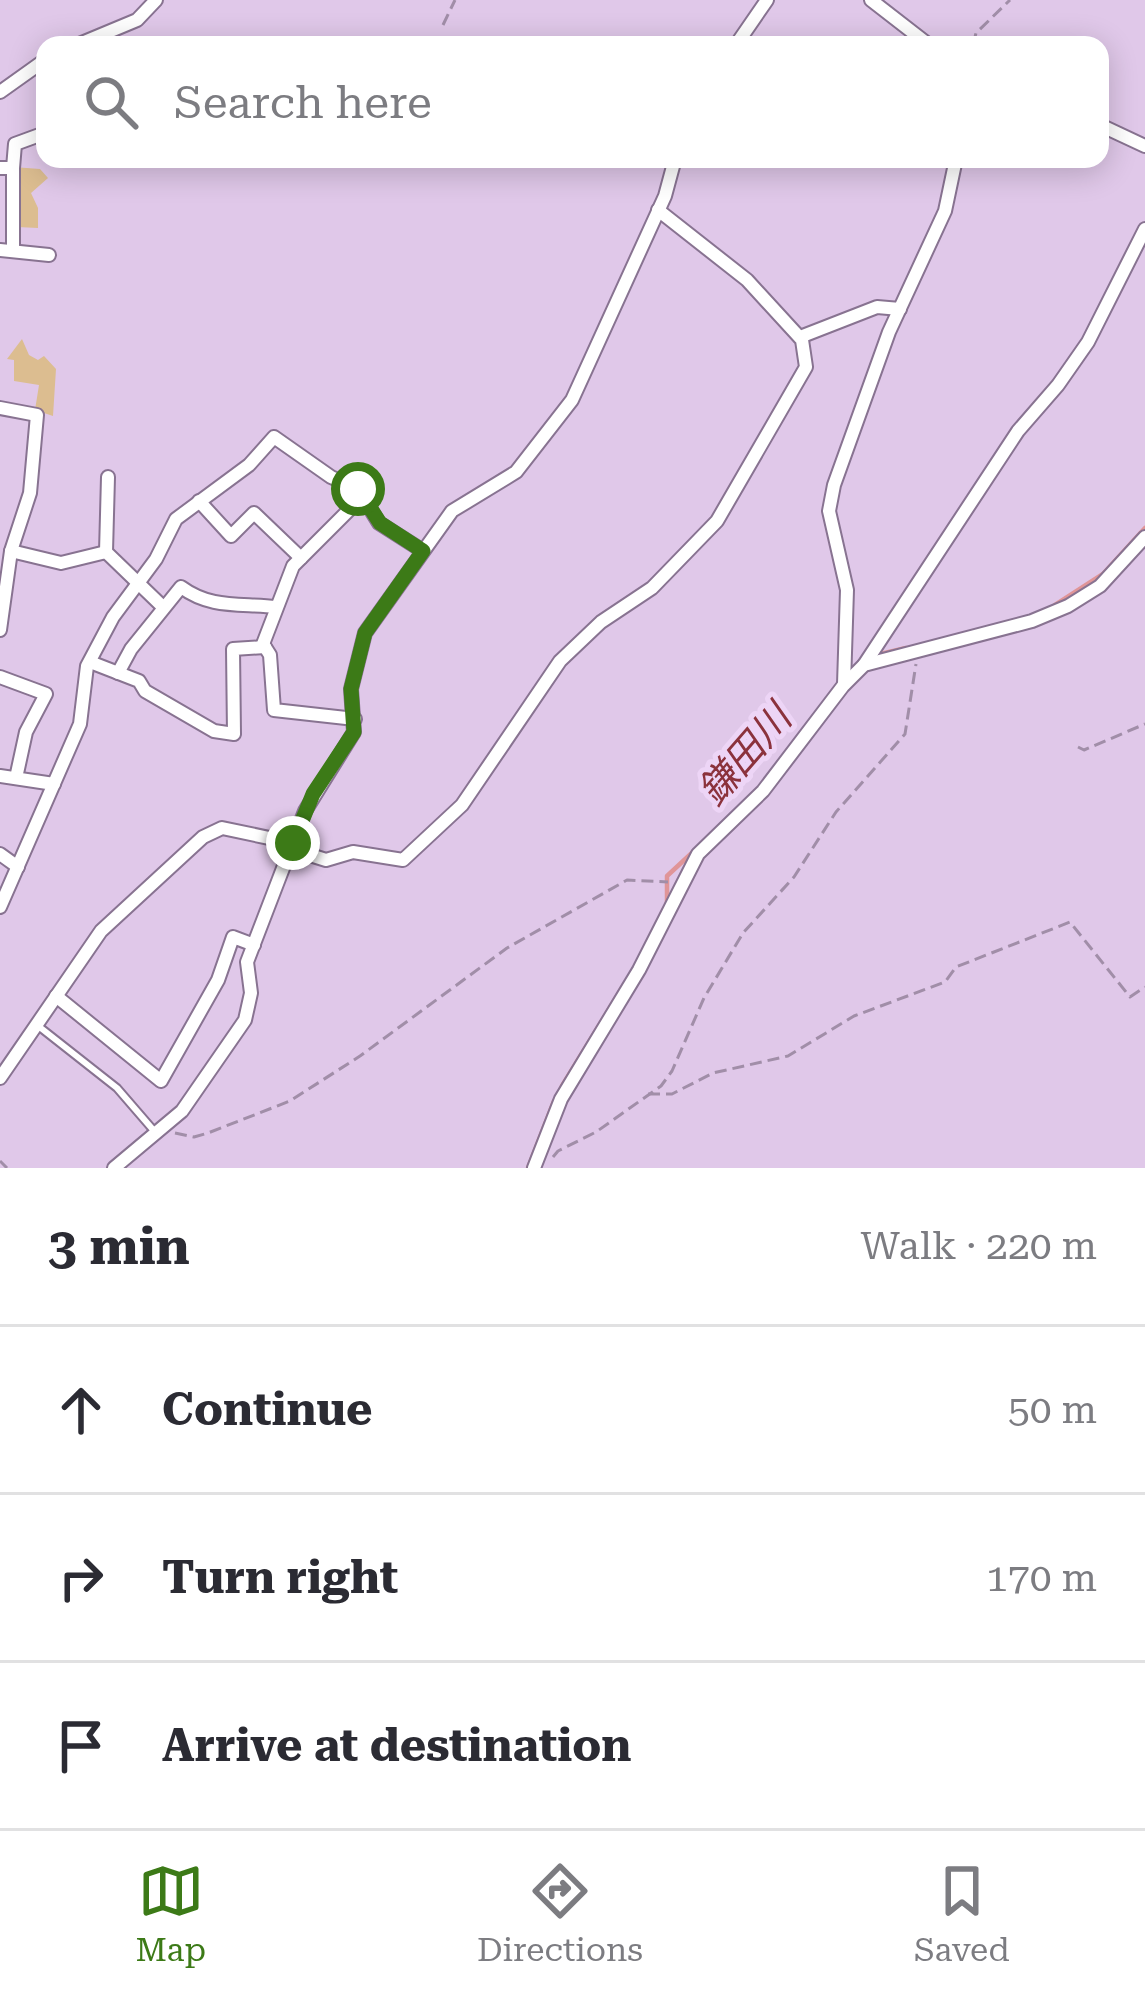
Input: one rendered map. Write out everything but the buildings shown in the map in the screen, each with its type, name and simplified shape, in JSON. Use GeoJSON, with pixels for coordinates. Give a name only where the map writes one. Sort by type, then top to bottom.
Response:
{"type":"FeatureCollection","features":[{"type":"Feature","properties":{"kind":"street"},"geometry":{"type":"LineString","coordinates":[[98,36],[137,20],[156,0]]}},
{"type":"Feature","properties":{"kind":"street"},"geometry":{"type":"LineString","coordinates":[[742,36],[767,0]]}},
{"type":"Feature","properties":{"kind":"street"},"geometry":{"type":"LineString","coordinates":[[871,0],[917,36]]}},
{"type":"Feature","properties":{"kind":"street"},"geometry":{"type":"LineString","coordinates":[[0,92],[36,67]]}},
{"type":"Feature","properties":{"kind":"street"},"geometry":{"type":"LineString","coordinates":[[1109,128],[1145,146]]}},
{"type":"Feature","properties":{"kind":"street"},"geometry":{"type":"LineString","coordinates":[[36,136],[15,144],[7,168],[7,251],[49,255]]}},
{"type":"Feature","properties":{"kind":"street"},"geometry":{"type":"LineString","coordinates":[[114,1168],[182,1111],[244,1020],[251,993],[247,962],[313,794],[354,732],[351,689],[365,633],[452,511],[516,472],[572,400],[658,211],[672,168]]}},
{"type":"Feature","properties":{"kind":"street"},"geometry":{"type":"LineString","coordinates":[[844,686],[847,590],[829,511],[834,484],[900,309],[945,211],[954,168]]}},
{"type":"Feature","properties":{"kind":"street"},"geometry":{"type":"LineString","coordinates":[[0,1078],[101,931],[203,837],[222,828],[326,860],[353,852],[403,860],[462,805],[560,661],[601,622],[652,587],[717,521],[806,367],[800,337],[747,280],[658,211]]}},
{"type":"Feature","properties":{"kind":"street"},"geometry":{"type":"LineString","coordinates":[[539,1167],[561,1100],[639,970],[698,854],[763,791],[865,665],[1018,431],[1088,342],[1145,229]]}},
{"type":"Feature","properties":{"kind":"street"},"geometry":{"type":"LineString","coordinates":[[800,337],[877,307],[900,309]]}},
{"type":"Feature","properties":{"kind":"street"},"geometry":{"type":"LineString","coordinates":[[0,409],[37,416],[30,493],[11,551],[0,630]]}},
{"type":"Feature","properties":{"kind":"street"},"geometry":{"type":"LineString","coordinates":[[0,907],[80,724],[90,662],[176,519],[249,465],[274,437],[363,496],[380,523],[423,551]]}},
{"type":"Feature","properties":{"kind":"street"},"geometry":{"type":"LineString","coordinates":[[108,477],[106,552],[163,607]]}},
{"type":"Feature","properties":{"kind":"street"},"geometry":{"type":"LineString","coordinates":[[355,719],[274,710],[270,655],[265,647],[284,583],[363,496]]}},
{"type":"Feature","properties":{"kind":"street"},"geometry":{"type":"LineString","coordinates":[[199,501],[231,536],[254,513],[302,558]]}},
{"type":"Feature","properties":{"kind":"street"},"geometry":{"type":"LineString","coordinates":[[865,665],[1032,621],[1068,606],[1100,586],[1145,537]]}},
{"type":"Feature","properties":{"kind":"street"},"geometry":{"type":"LineString","coordinates":[[11,551],[61,563],[106,552]]}},
{"type":"Feature","properties":{"kind":"street"},"geometry":{"type":"LineString","coordinates":[[118,673],[130,649],[181,587],[200,602],[276,607]]}},
{"type":"Feature","properties":{"kind":"street"},"geometry":{"type":"LineString","coordinates":[[90,662],[139,681],[145,691],[214,731],[234,734],[233,649],[265,647]]}},
{"type":"Feature","properties":{"kind":"street"},"geometry":{"type":"LineString","coordinates":[[0,677],[46,694],[26,732],[16,778]]}},
{"type":"Feature","properties":{"kind":"street"},"geometry":{"type":"LineString","coordinates":[[0,776],[54,784]]}},
{"type":"Feature","properties":{"kind":"street"},"geometry":{"type":"LineString","coordinates":[[0,854],[18,867]]}},
{"type":"Feature","properties":{"kind":"street"},"geometry":{"type":"LineString","coordinates":[[56,996],[161,1081],[218,980],[232,937],[254,945]]}},
{"type":"Feature","properties":{"kind":"lane"},"geometry":{"type":"LineString","coordinates":[[37,1025],[117,1088],[161,1132]]}},
{"type":"Feature","properties":{"kind":"path"},"geometry":{"type":"LineString","coordinates":[[443,25],[454,0]]}},
{"type":"Feature","properties":{"kind":"path"},"geometry":{"type":"LineString","coordinates":[[975,36],[1010,0]]}},
{"type":"Feature","properties":{"kind":"path"},"geometry":{"type":"LineString","coordinates":[[539,1167],[557,1150],[596,1132],[662,1086],[704,998],[743,933],[794,877],[836,812],[905,734],[920,651]]}},
{"type":"Feature","properties":{"kind":"path"},"geometry":{"type":"LineString","coordinates":[[1078,747],[1084,750],[1145,724]]}},
{"type":"Feature","properties":{"kind":"path"},"geometry":{"type":"LineString","coordinates":[[161,1132],[194,1137],[290,1101],[507,948],[626,880],[682,882]]}},
{"type":"Feature","properties":{"kind":"path"},"geometry":{"type":"LineString","coordinates":[[646,1094],[672,1094],[713,1073],[788,1055],[854,1016],[945,982],[956,967],[1070,922],[1130,997],[1145,987]]}},
{"type":"Feature","properties":{"kind":"path"},"geometry":{"type":"LineString","coordinates":[[0,1161],[8,1168]]}},
{"type":"Feature","properties":{"kind":"shaded area"},"geometry":{"type":"Polygon","coordinates":[[[13,167],[40,169],[48,178],[31,193],[38,208],[38,228],[17,227],[13,167]]]}},
{"type":"Feature","properties":{"kind":"shaded area"},"geometry":{"type":"Polygon","coordinates":[[[22,339],[29,355],[38,360],[44,356],[56,369],[53,416],[35,410],[39,385],[14,381],[14,360],[7,359],[22,339]]]}},
{"type":"Feature","properties":{"kind":"waterway","name":"鎌田川"},"geometry":{"type":"LineString","coordinates":[[1055,605],[1103,574],[1145,528]]}},
{"type":"Feature","properties":{"kind":"waterway","name":"鎌田川"},"geometry":{"type":"LineString","coordinates":[[876,655],[906,648]]}},
{"type":"Feature","properties":{"kind":"waterway","name":"鎌田川"},"geometry":{"type":"LineString","coordinates":[[847,674],[865,658]]}},
{"type":"Feature","properties":{"kind":"waterway","name":"鎌田川"},"geometry":{"type":"LineString","coordinates":[[667,904],[667,876],[695,850]]}},
{"type":"Feature","properties":{"kind":"waterway","name":"鎌田川"},"geometry":{"type":"LineString","coordinates":[[562,1086],[625,983]]}},
{"type":"Feature","properties":{"kind":"waterway","name":"鎌田川"},"geometry":{"type":"LineString","coordinates":[[528,1168],[554,1101]]}},
{"type":"Feature","properties":{"kind":"route"},"geometry":{"type":"LineString","coordinates":[[293,843],[313,794],[354,732],[351,689],[365,633],[423,551],[380,523],[358,489]]}}]}
